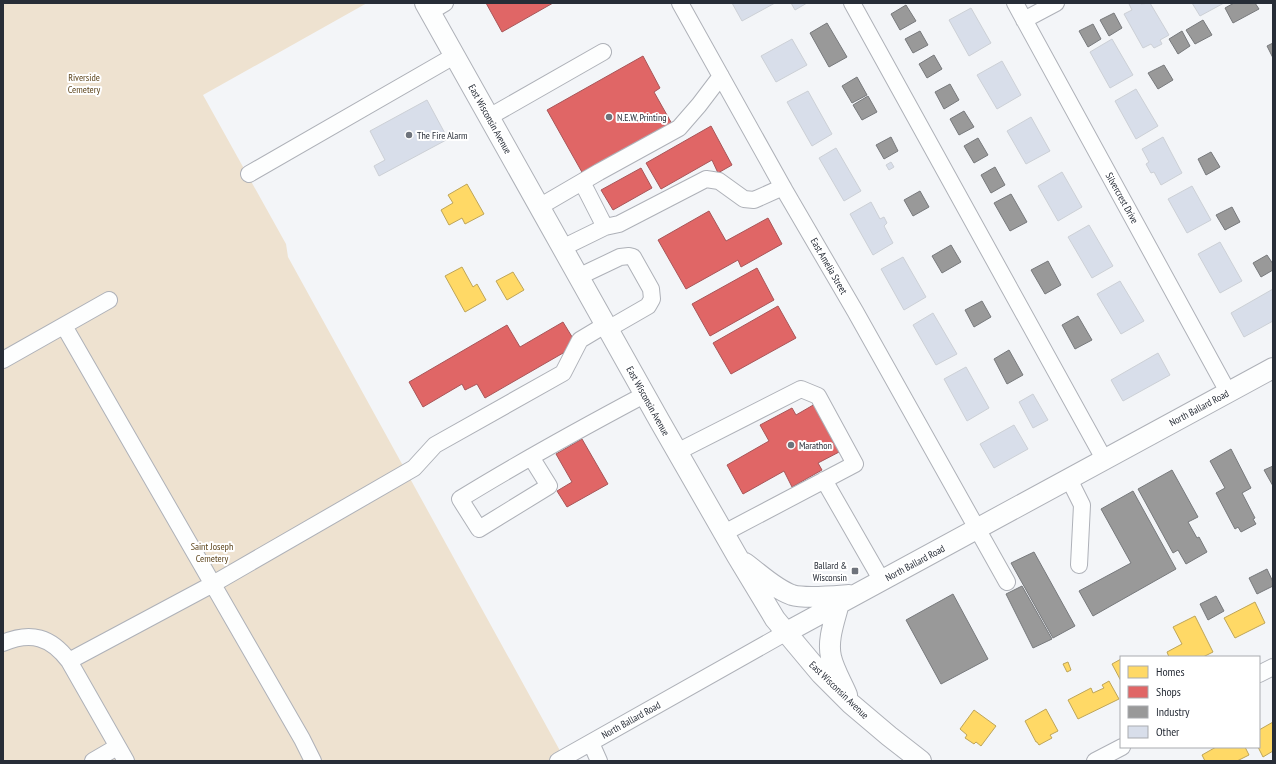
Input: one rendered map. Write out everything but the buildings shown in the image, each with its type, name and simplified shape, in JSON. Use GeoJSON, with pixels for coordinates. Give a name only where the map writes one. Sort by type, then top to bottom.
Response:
{"type":"FeatureCollection","features":[{"type":"Feature","properties":{"kind":"main road","name":"East Wisconsin Avenue"},"geometry":{"type":"LineString","coordinates":[[433,6],[454,56],[644,394],[765,604],[786,633],[821,674],[850,703],[889,736],[922,761]]}},
{"type":"Feature","properties":{"kind":"main road","name":"North Ballard Road"},"geometry":{"type":"LineString","coordinates":[[786,633],[1273,368]]}},
{"type":"Feature","properties":{"kind":"main road"},"geometry":{"type":"LineString","coordinates":[[736,556],[772,584],[794,596],[847,599],[831,634],[831,656],[850,703]]}},
{"type":"Feature","properties":{"kind":"street","name":"East Amelia Street"},"geometry":{"type":"LineString","coordinates":[[680,3],[1007,582]]}},
{"type":"Feature","properties":{"kind":"street"},"geometry":{"type":"LineString","coordinates":[[852,3],[1104,459]]}},
{"type":"Feature","properties":{"kind":"street","name":"Silvercrest Drive"},"geometry":{"type":"LineString","coordinates":[[1015,3],[1228,392]]}},
{"type":"Feature","properties":{"kind":"street"},"geometry":{"type":"LineString","coordinates":[[1024,20],[1056,3]]}},
{"type":"Feature","properties":{"kind":"street"},"geometry":{"type":"LineString","coordinates":[[489,117],[603,52]]}},
{"type":"Feature","properties":{"kind":"street"},"geometry":{"type":"LineString","coordinates":[[250,174],[454,56]]}},
{"type":"Feature","properties":{"kind":"street"},"geometry":{"type":"LineString","coordinates":[[539,207],[679,128],[721,76]]}},
{"type":"Feature","properties":{"kind":"street"},"geometry":{"type":"LineString","coordinates":[[562,248],[605,227],[619,224],[706,179],[719,181],[744,199],[754,200],[783,187]]}},
{"type":"Feature","properties":{"kind":"street"},"geometry":{"type":"LineString","coordinates":[[582,182],[605,227]]}},
{"type":"Feature","properties":{"kind":"street"},"geometry":{"type":"LineString","coordinates":[[69,661],[213,584],[414,468],[435,445],[563,373],[580,340],[648,306],[652,299],[651,289],[633,257],[620,257],[578,277]]}},
{"type":"Feature","properties":{"kind":"street"},"geometry":{"type":"LineString","coordinates":[[3,360],[109,300]]}},
{"type":"Feature","properties":{"kind":"street"},"geometry":{"type":"LineString","coordinates":[[64,326],[302,739],[313,761]]}},
{"type":"Feature","properties":{"kind":"street"},"geometry":{"type":"LineString","coordinates":[[677,452],[801,389],[818,396],[855,464],[724,533]]}},
{"type":"Feature","properties":{"kind":"street"},"geometry":{"type":"LineString","coordinates":[[531,457],[548,486],[479,529],[460,499],[531,457],[644,394]]}},
{"type":"Feature","properties":{"kind":"street"},"geometry":{"type":"LineString","coordinates":[[1069,479],[1082,505],[1079,565]]}},
{"type":"Feature","properties":{"kind":"street"},"geometry":{"type":"LineString","coordinates":[[824,480],[882,581]]}},
{"type":"Feature","properties":{"kind":"street","name":"North Ballard Road"},"geometry":{"type":"LineString","coordinates":[[558,761],[786,633]]}},
{"type":"Feature","properties":{"kind":"street"},"geometry":{"type":"LineString","coordinates":[[3,643],[13,639],[25,637],[46,641],[58,648],[69,661],[126,761]]}},
{"type":"Feature","properties":{"kind":"street"},"geometry":{"type":"LineString","coordinates":[[1260,674],[1273,667]]}},
{"type":"Feature","properties":{"kind":"street"},"geometry":{"type":"LineString","coordinates":[[591,743],[599,761]]}},
{"type":"Feature","properties":{"kind":"street"},"geometry":{"type":"LineString","coordinates":[[93,761],[117,747]]}},
{"type":"Feature","properties":{"kind":"street"},"geometry":{"type":"LineString","coordinates":[[1095,761],[1120,748]]}},
{"type":"Feature","properties":{"kind":"green space","name":"Saint Joseph Cemetery"},"geometry":{"type":"Polygon","coordinates":[[[3,3],[367,3],[203,95],[286,244],[288,257],[564,758],[558,761],[3,761],[3,3]]]}},
{"type":"Feature","properties":{"kind":"place","name":"N.E.W. Printing"},"geometry":{"type":"Point","coordinates":[609,117]}},
{"type":"Feature","properties":{"kind":"place","name":"The Fire Alarm"},"geometry":{"type":"Point","coordinates":[409,135]}},
{"type":"Feature","properties":{"kind":"place","name":"Marathon"},"geometry":{"type":"Point","coordinates":[791,445]}},
{"type":"Feature","properties":{"kind":"place","name":"Ballard & Wisconsin"},"geometry":{"type":"Point","coordinates":[855,571]}},
{"type":"Feature","properties":{"kind":"park label","name":"Riverside Cemetery"},"geometry":{"type":"Point","coordinates":[84,82]}}]}
